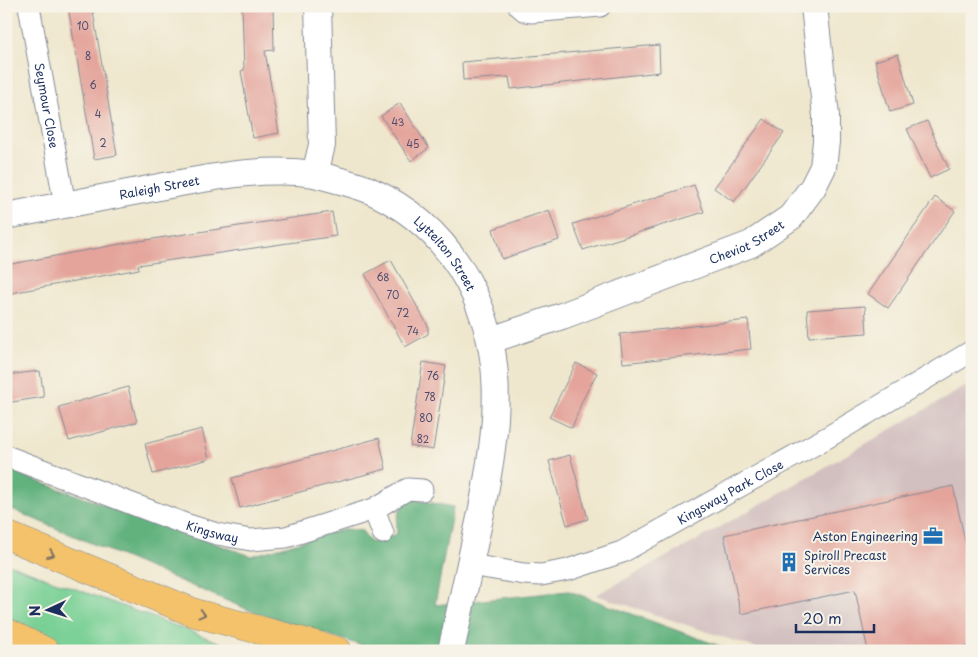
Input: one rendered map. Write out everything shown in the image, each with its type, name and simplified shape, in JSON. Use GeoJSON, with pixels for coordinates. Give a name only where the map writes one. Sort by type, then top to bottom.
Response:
{"type":"FeatureCollection","features":[{"type":"Feature","properties":{"kind":"highway"},"geometry":{"type":"LineString","coordinates":[[6,535],[196,613],[338,651]]}},
{"type":"Feature","properties":{"kind":"highway"},"geometry":{"type":"LineString","coordinates":[[6,632],[45,651]]}},
{"type":"Feature","properties":{"kind":"street","name":"Seymour Close"},"geometry":{"type":"LineString","coordinates":[[29,6],[65,205]]}},
{"type":"Feature","properties":{"kind":"street"},"geometry":{"type":"LineString","coordinates":[[314,174],[322,145],[318,6]]}},
{"type":"Feature","properties":{"kind":"street"},"geometry":{"type":"LineString","coordinates":[[519,6],[525,11],[531,12],[600,6]]}},
{"type":"Feature","properties":{"kind":"street","name":"Cheviot Street"},"geometry":{"type":"LineString","coordinates":[[491,340],[562,316],[752,244],[791,217],[805,199],[823,167],[826,142],[826,116],[814,6]]}},
{"type":"Feature","properties":{"kind":"street","name":"Raleigh Street"},"geometry":{"type":"LineString","coordinates":[[6,216],[206,178],[248,173],[294,171],[314,174]]}},
{"type":"Feature","properties":{"kind":"street","name":"Lyttelton Street"},"geometry":{"type":"LineString","coordinates":[[314,174],[369,190],[403,208],[428,228],[448,249],[474,290],[491,340],[496,387],[495,431],[470,566],[451,651]]}},
{"type":"Feature","properties":{"kind":"street","name":"Kingsway Park Close"},"geometry":{"type":"LineString","coordinates":[[470,566],[541,575],[568,570],[622,552],[828,437],[972,351]]}},
{"type":"Feature","properties":{"kind":"street","name":"Kingsway"},"geometry":{"type":"LineString","coordinates":[[6,456],[185,524],[234,538],[267,540],[286,537],[374,508],[408,490],[422,490]]}},
{"type":"Feature","properties":{"kind":"street"},"geometry":{"type":"LineString","coordinates":[[374,508],[383,533]]}},
{"type":"Feature","properties":{"kind":"shaded area"},"geometry":{"type":"Polygon","coordinates":[[[972,383],[972,651],[765,651],[596,595],[696,541],[972,383]]]}},
{"type":"Feature","properties":{"kind":"green space"},"geometry":{"type":"Polygon","coordinates":[[[6,468],[28,478],[251,556],[345,529],[362,531],[371,543],[397,534],[398,515],[407,498],[453,507],[435,605],[569,591],[733,651],[380,651],[251,611],[6,507],[6,468]]]}},
{"type":"Feature","properties":{"kind":"green space"},"geometry":{"type":"Polygon","coordinates":[[[6,563],[243,651],[79,651],[6,618],[6,563]]]}},
{"type":"Feature","properties":{"kind":"building"},"geometry":{"type":"Polygon","coordinates":[[[68,6],[92,6],[117,155],[94,159],[68,6]]]}},
{"type":"Feature","properties":{"kind":"building"},"geometry":{"type":"Polygon","coordinates":[[[242,6],[273,6],[274,50],[265,51],[279,133],[253,138],[241,71],[244,70],[242,6]]]}},
{"type":"Feature","properties":{"kind":"building"},"geometry":{"type":"Polygon","coordinates":[[[659,45],[660,72],[511,89],[509,77],[463,80],[462,62],[659,45]]]}},
{"type":"Feature","properties":{"kind":"building"},"geometry":{"type":"Polygon","coordinates":[[[898,54],[913,105],[890,112],[875,61],[898,54]]]}},
{"type":"Feature","properties":{"kind":"building"},"geometry":{"type":"Polygon","coordinates":[[[400,103],[429,148],[411,161],[381,116],[400,103]]]}},
{"type":"Feature","properties":{"kind":"building"},"geometry":{"type":"Polygon","coordinates":[[[764,119],[784,133],[734,202],[714,188],[764,119]]]}},
{"type":"Feature","properties":{"kind":"building"},"geometry":{"type":"Polygon","coordinates":[[[927,121],[949,169],[930,178],[907,129],[927,121]]]}},
{"type":"Feature","properties":{"kind":"building"},"geometry":{"type":"Polygon","coordinates":[[[694,185],[704,212],[583,250],[573,224],[694,185]]]}},
{"type":"Feature","properties":{"kind":"building"},"geometry":{"type":"Polygon","coordinates":[[[935,197],[955,211],[888,308],[868,294],[935,197]]]}},
{"type":"Feature","properties":{"kind":"building"},"geometry":{"type":"Polygon","coordinates":[[[549,210],[559,240],[502,259],[493,229],[549,210]]]}},
{"type":"Feature","properties":{"kind":"building"},"geometry":{"type":"Polygon","coordinates":[[[332,212],[336,236],[138,265],[139,269],[6,294],[6,265],[126,243],[332,212]]]}},
{"type":"Feature","properties":{"kind":"building"},"geometry":{"type":"Polygon","coordinates":[[[391,260],[428,326],[428,334],[405,347],[365,274],[391,260]]]}},
{"type":"Feature","properties":{"kind":"building"},"geometry":{"type":"Polygon","coordinates":[[[865,306],[867,333],[809,337],[807,310],[865,306]]]}},
{"type":"Feature","properties":{"kind":"building"},"geometry":{"type":"Polygon","coordinates":[[[748,320],[751,349],[623,363],[620,334],[748,320]]]}},
{"type":"Feature","properties":{"kind":"building"},"geometry":{"type":"Polygon","coordinates":[[[423,362],[446,366],[433,450],[410,446],[423,362]]]}},
{"type":"Feature","properties":{"kind":"building"},"geometry":{"type":"Polygon","coordinates":[[[576,363],[597,373],[582,401],[572,428],[549,417],[576,363]]]}},
{"type":"Feature","properties":{"kind":"building"},"geometry":{"type":"Polygon","coordinates":[[[40,371],[44,397],[6,403],[6,375],[40,371]]]}},
{"type":"Feature","properties":{"kind":"building"},"geometry":{"type":"Polygon","coordinates":[[[128,387],[137,422],[69,441],[59,407],[128,387]]]}},
{"type":"Feature","properties":{"kind":"building"},"geometry":{"type":"Polygon","coordinates":[[[202,429],[209,459],[153,474],[145,444],[202,429]]]}},
{"type":"Feature","properties":{"kind":"building"},"geometry":{"type":"Polygon","coordinates":[[[379,438],[386,469],[240,508],[232,478],[379,438]]]}},
{"type":"Feature","properties":{"kind":"building"},"geometry":{"type":"Polygon","coordinates":[[[570,455],[588,519],[567,525],[549,461],[570,455]]]}},
{"type":"Feature","properties":{"kind":"building"},"geometry":{"type":"Polygon","coordinates":[[[953,486],[972,573],[972,645],[943,651],[868,651],[855,590],[741,614],[724,535],[953,486]]]}},
{"type":"Feature","properties":{"kind":"place","name":"Aston Engineering"},"geometry":{"type":"Point","coordinates":[933,536]}},
{"type":"Feature","properties":{"kind":"place","name":"Spiroll Precast Services"},"geometry":{"type":"Point","coordinates":[789,562]}}]}
